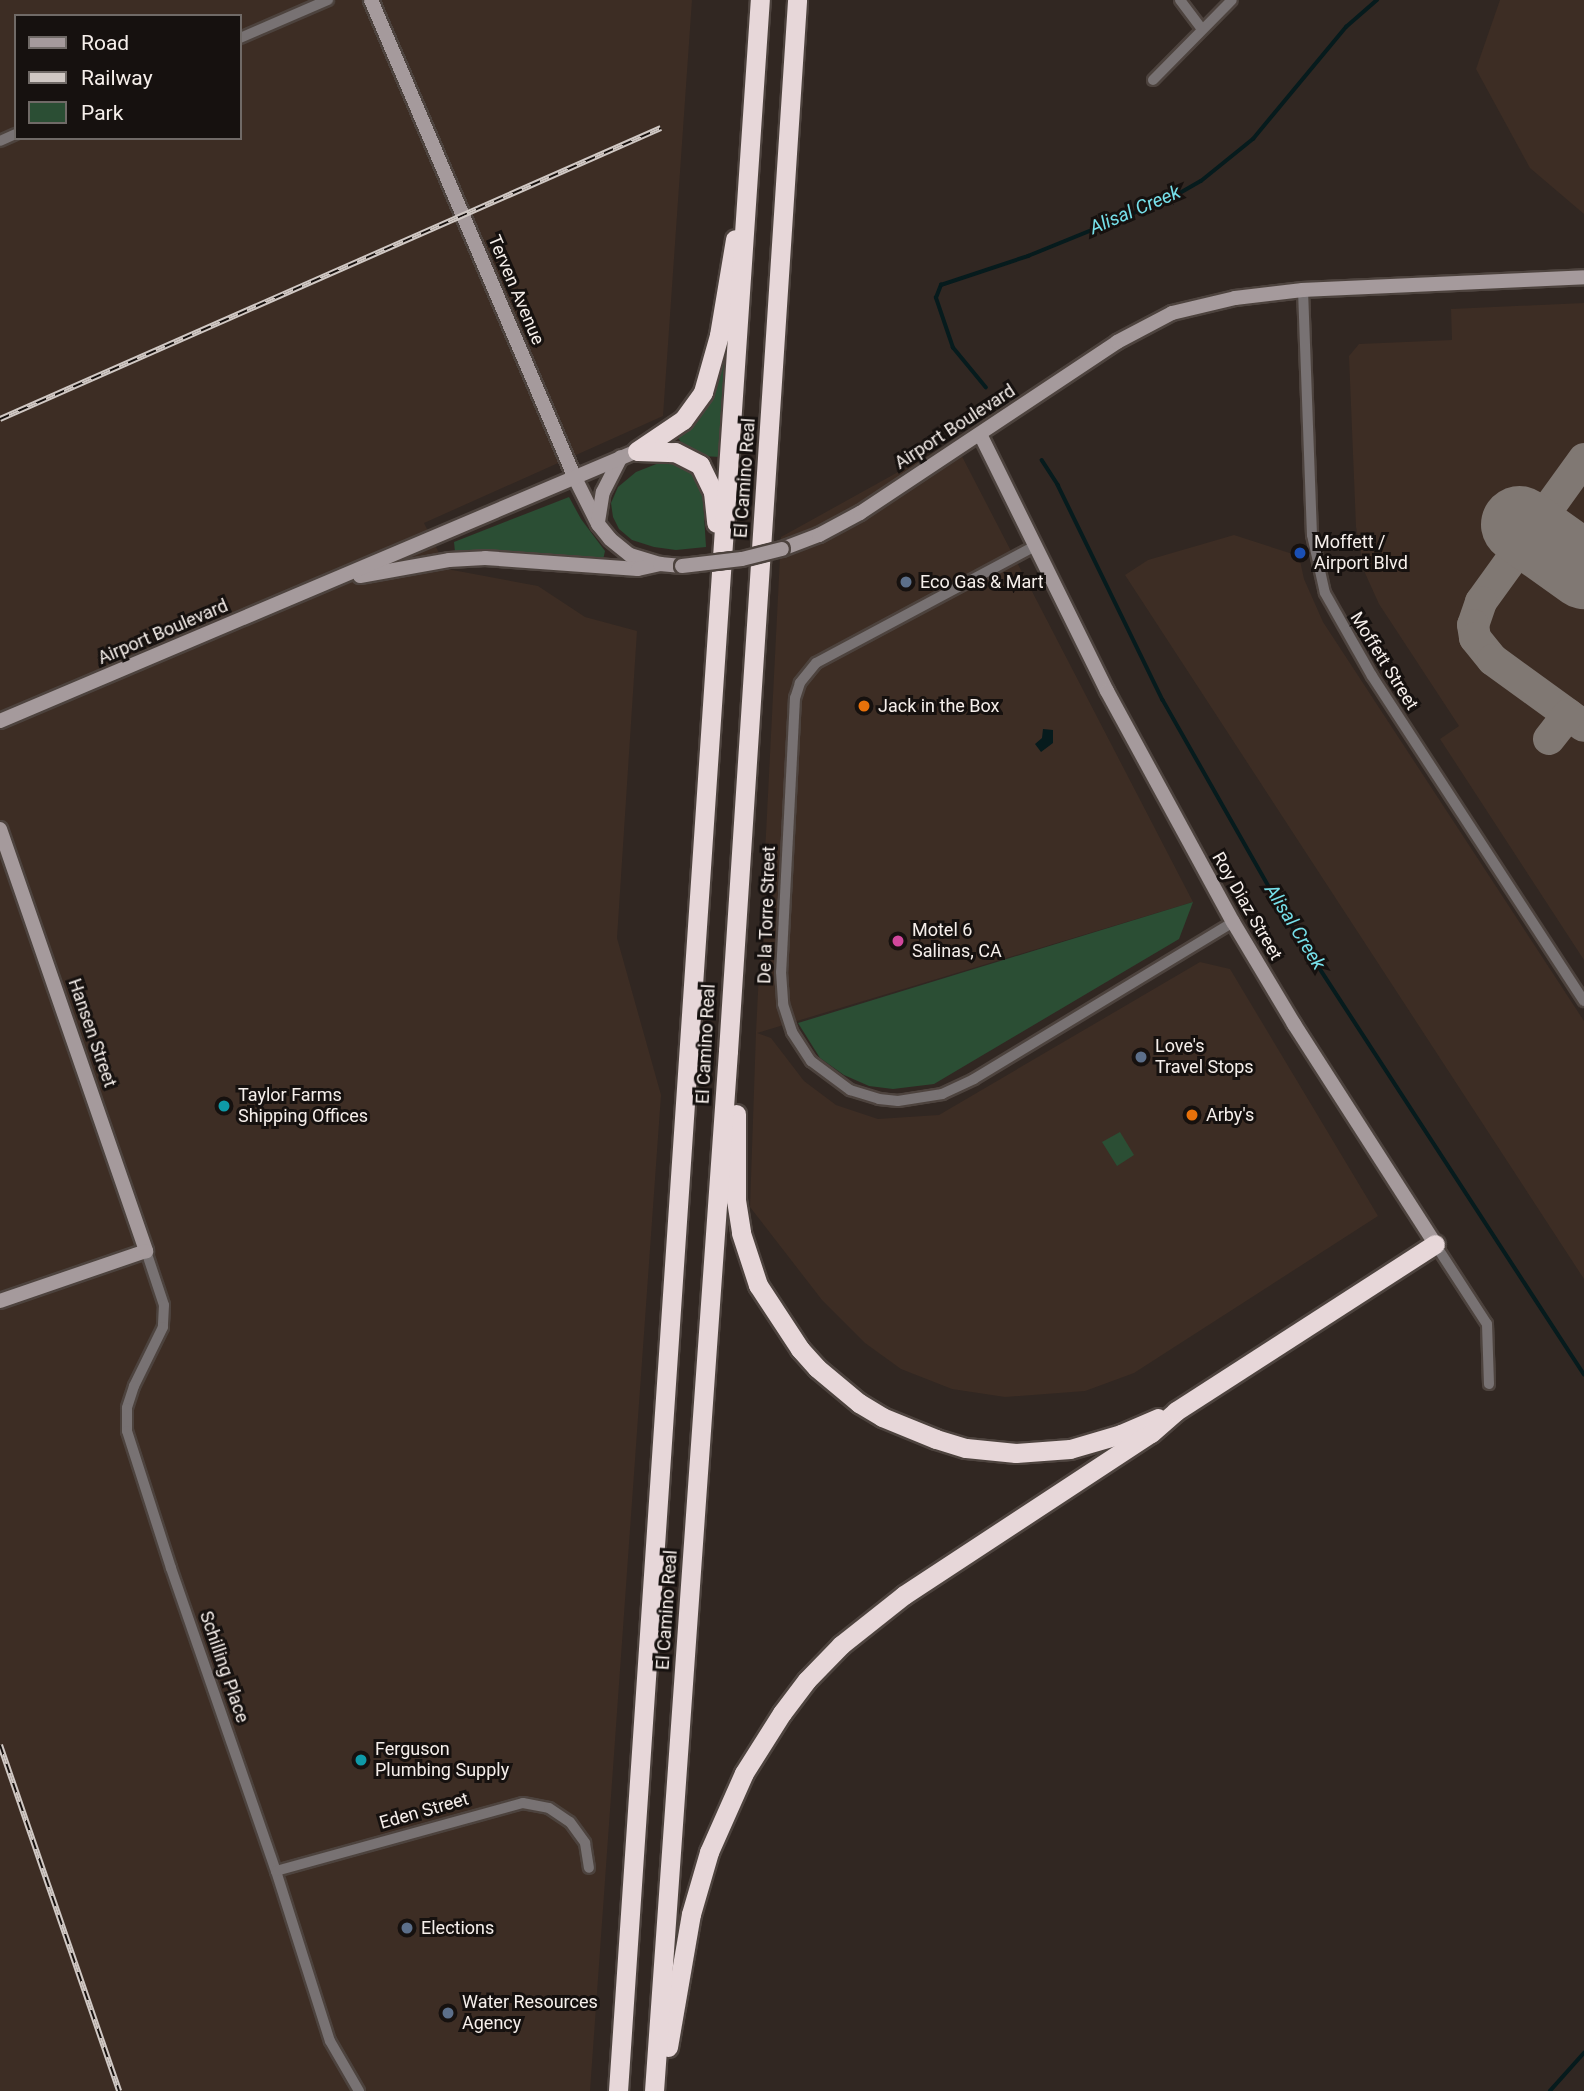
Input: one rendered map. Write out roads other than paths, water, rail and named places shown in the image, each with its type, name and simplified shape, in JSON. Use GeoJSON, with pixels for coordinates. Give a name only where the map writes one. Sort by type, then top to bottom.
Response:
{"type":"FeatureCollection","features":[{"type":"Feature","properties":{"kind":"highway","name":"El Camino Real"},"geometry":{"type":"LineString","coordinates":[[618,2091],[755,111],[760,0]]}},
{"type":"Feature","properties":{"kind":"highway","name":"El Camino Real"},"geometry":{"type":"LineString","coordinates":[[654,2091],[728,1051],[797,0]]}},
{"type":"Feature","properties":{"kind":"highway"},"geometry":{"type":"LineString","coordinates":[[629,454],[683,420],[698,400],[710,375],[719,335],[755,111]]}},
{"type":"Feature","properties":{"kind":"highway"},"geometry":{"type":"LineString","coordinates":[[629,454],[675,452],[688,456],[700,465],[708,478],[716,506],[717,656]]}},
{"type":"Feature","properties":{"kind":"highway"},"geometry":{"type":"LineString","coordinates":[[728,1051],[736,1093],[736,1200],[748,1257],[758,1285],[783,1327],[817,1368],[838,1387],[882,1417],[909,1430],[956,1445],[996,1452],[1040,1453],[1070,1449],[1121,1434],[1176,1411]]}},
{"type":"Feature","properties":{"kind":"highway"},"geometry":{"type":"LineString","coordinates":[[660,2091],[699,1884],[733,1796],[782,1713],[807,1680],[872,1619],[1151,1433],[1176,1411],[1435,1244]]}},
{"type":"Feature","properties":{"kind":"main road","name":"Terven Avenue"},"geometry":{"type":"LineString","coordinates":[[371,0],[574,476],[598,524],[610,539],[631,555],[660,564]]}},
{"type":"Feature","properties":{"kind":"main road","name":"Airport Boulevard"},"geometry":{"type":"LineString","coordinates":[[341,579],[449,560],[485,558],[638,569],[660,564],[682,566],[742,559],[819,535],[860,513],[1117,342],[1172,313],[1235,298],[1303,290],[1584,277]]}},
{"type":"Feature","properties":{"kind":"main road","name":"Roy Diaz Street"},"geometry":{"type":"LineString","coordinates":[[980,434],[1107,691],[1233,922],[1294,1024],[1435,1244]]}},
{"type":"Feature","properties":{"kind":"main road","name":"Airport Boulevard"},"geometry":{"type":"LineString","coordinates":[[0,721],[341,579],[629,454]]}},
{"type":"Feature","properties":{"kind":"main road"},"geometry":{"type":"LineString","coordinates":[[598,524],[603,492],[629,454]]}},
{"type":"Feature","properties":{"kind":"main road","name":"Hansen Street"},"geometry":{"type":"LineString","coordinates":[[0,829],[146,1251]]}},
{"type":"Feature","properties":{"kind":"main road"},"geometry":{"type":"LineString","coordinates":[[0,1301],[146,1251]]}},
{"type":"Feature","properties":{"kind":"street"},"geometry":{"type":"LineString","coordinates":[[242,37],[328,0]]}},
{"type":"Feature","properties":{"kind":"street"},"geometry":{"type":"LineString","coordinates":[[1180,0],[1202,29]]}},
{"type":"Feature","properties":{"kind":"street"},"geometry":{"type":"LineString","coordinates":[[1153,80],[1232,0]]}},
{"type":"Feature","properties":{"kind":"street","name":"Moffett Street"},"geometry":{"type":"LineString","coordinates":[[1303,290],[1312,535],[1325,593],[1372,676],[1584,1001]]}},
{"type":"Feature","properties":{"kind":"street","name":"De la Torre Street"},"geometry":{"type":"LineString","coordinates":[[1035,546],[816,663],[800,683],[796,698],[781,972],[783,1004],[792,1032],[811,1061],[850,1090],[879,1099],[898,1101],[942,1094],[974,1079],[1233,922]]}},
{"type":"Feature","properties":{"kind":"street","name":"Roy Diaz Street"},"geometry":{"type":"LineString","coordinates":[[1435,1244],[1487,1324],[1489,1384]]}},
{"type":"Feature","properties":{"kind":"street","name":"Schilling Place"},"geometry":{"type":"LineString","coordinates":[[146,1251],[164,1305],[163,1327],[134,1386],[127,1408],[127,1431],[170,1568],[276,1871],[330,2041],[359,2091]]}},
{"type":"Feature","properties":{"kind":"street","name":"Eden Street"},"geometry":{"type":"LineString","coordinates":[[276,1871],[523,1803],[549,1808],[570,1822],[585,1843],[589,1868]]}},
{"type":"Feature","properties":{"kind":"water"},"geometry":{"type":"Polygon","coordinates":[[[1043,729],[1053,730],[1053,743],[1041,752],[1035,744],[1042,738],[1043,729]]]}},
{"type":"Feature","properties":{"kind":"waterway","name":"Alisal Creek"},"geometry":{"type":"LineString","coordinates":[[986,388],[953,348],[936,298],[941,285],[1028,256],[1173,197],[1201,181],[1253,139],[1346,27],[1377,0]]}},
{"type":"Feature","properties":{"kind":"waterway","name":"Alisal Creek"},"geometry":{"type":"LineString","coordinates":[[1042,460],[1058,485],[1163,700],[1285,915],[1584,1374]]}},
{"type":"Feature","properties":{"kind":"waterway","name":"Alisal Creek"},"geometry":{"type":"LineString","coordinates":[[1550,2091],[1584,2053]]}},
{"type":"Feature","properties":{"kind":"railway"},"geometry":{"type":"LineString","coordinates":[[0,419],[661,128]]}},
{"type":"Feature","properties":{"kind":"railway"},"geometry":{"type":"LineString","coordinates":[[0,1745],[119,2091]]}},
{"type":"Feature","properties":{"kind":"place","name":"Moffett / Airport Blvd"},"geometry":{"type":"Point","coordinates":[1300,553]}},
{"type":"Feature","properties":{"kind":"place","name":"Eco Gas & Mart"},"geometry":{"type":"Point","coordinates":[906,582]}},
{"type":"Feature","properties":{"kind":"place","name":"Jack in the Box"},"geometry":{"type":"Point","coordinates":[864,706]}},
{"type":"Feature","properties":{"kind":"place","name":"Motel 6 Salinas, CA"},"geometry":{"type":"Point","coordinates":[898,941]}},
{"type":"Feature","properties":{"kind":"place","name":"Love's Travel Stops"},"geometry":{"type":"Point","coordinates":[1141,1057]}},
{"type":"Feature","properties":{"kind":"place","name":"Taylor Farms Shipping Offices"},"geometry":{"type":"Point","coordinates":[224,1106]}},
{"type":"Feature","properties":{"kind":"place","name":"Arby's"},"geometry":{"type":"Point","coordinates":[1192,1115]}},
{"type":"Feature","properties":{"kind":"place","name":"Ferguson Plumbing Supply"},"geometry":{"type":"Point","coordinates":[361,1760]}},
{"type":"Feature","properties":{"kind":"place","name":"Elections"},"geometry":{"type":"Point","coordinates":[407,1928]}},
{"type":"Feature","properties":{"kind":"place","name":"Water Resources Agency"},"geometry":{"type":"Point","coordinates":[448,2013]}}]}
